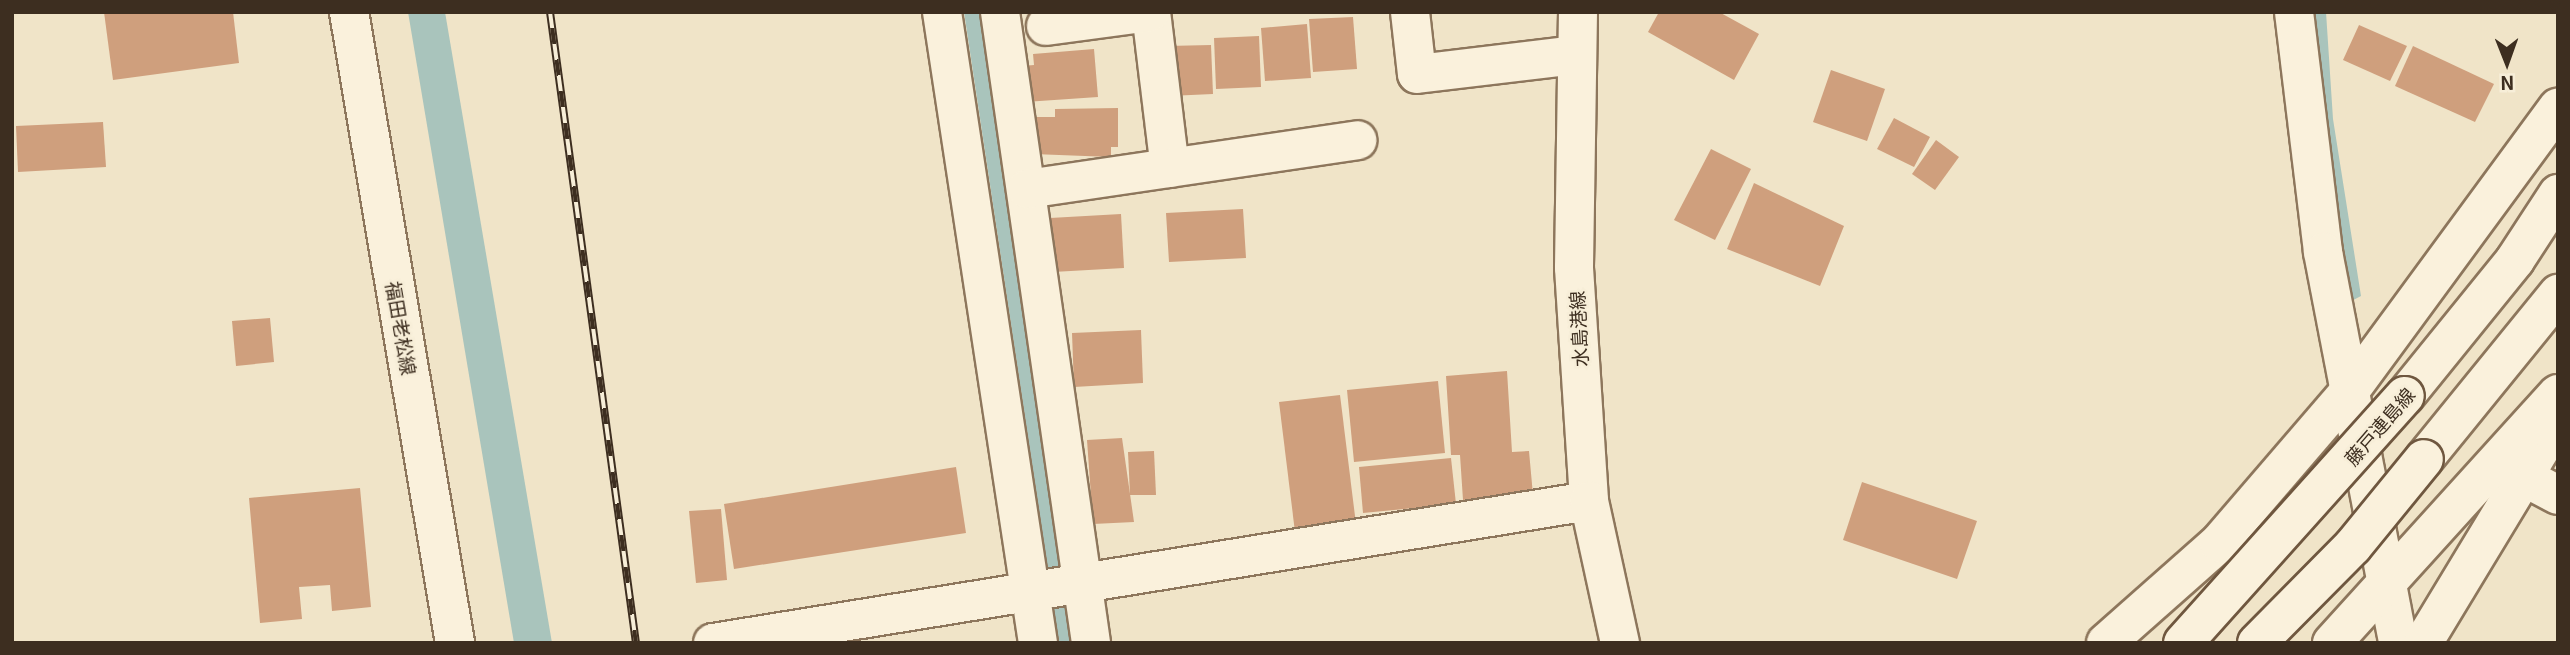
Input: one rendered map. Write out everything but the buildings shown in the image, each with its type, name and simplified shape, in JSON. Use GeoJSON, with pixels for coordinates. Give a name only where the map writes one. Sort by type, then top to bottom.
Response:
{"type":"FeatureCollection","features":[{"type":"Feature","properties":{"kind":"street","name":"福田老松線"},"geometry":{"type":"LineString","coordinates":[[349,12],[456,643]]}},
{"type":"Feature","properties":{"kind":"street"},"geometry":{"type":"LineString","coordinates":[[942,12],[1057,589],[1091,643]]}},
{"type":"Feature","properties":{"kind":"street"},"geometry":{"type":"LineString","coordinates":[[1000,12],[1027,189],[1057,589],[1038,643]]}},
{"type":"Feature","properties":{"kind":"street"},"geometry":{"type":"LineString","coordinates":[[1046,26],[1151,12],[1170,168]]}},
{"type":"Feature","properties":{"kind":"street"},"geometry":{"type":"LineString","coordinates":[[1410,12],[1417,75],[1577,55]]}},
{"type":"Feature","properties":{"kind":"street","name":"水島港線"},"geometry":{"type":"LineString","coordinates":[[1578,12],[1574,268],[1589,501],[1620,643]]}},
{"type":"Feature","properties":{"kind":"street"},"geometry":{"type":"LineString","coordinates":[[2294,12],[2304,134],[2349,392],[2398,643]]}},
{"type":"Feature","properties":{"kind":"street"},"geometry":{"type":"LineString","coordinates":[[2106,643],[2219,543],[2349,392],[2558,107]]}},
{"type":"Feature","properties":{"kind":"street"},"geometry":{"type":"LineString","coordinates":[[1027,189],[1357,140]]}},
{"type":"Feature","properties":{"kind":"street","name":"藤戸連島線"},"geometry":{"type":"LineString","coordinates":[[2183,643],[2406,396],[2515,260],[2558,194]]}},
{"type":"Feature","properties":{"kind":"street"},"geometry":{"type":"LineString","coordinates":[[2257,643],[2353,546],[2558,293]]}},
{"type":"Feature","properties":{"kind":"street"},"geometry":{"type":"LineString","coordinates":[[2332,643],[2387,587],[2558,394]]}},
{"type":"Feature","properties":{"kind":"street"},"geometry":{"type":"LineString","coordinates":[[2423,643],[2558,420]]}},
{"type":"Feature","properties":{"kind":"street"},"geometry":{"type":"LineString","coordinates":[[2524,477],[2558,495]]}},
{"type":"Feature","properties":{"kind":"street"},"geometry":{"type":"LineString","coordinates":[[713,643],[1008,591],[1057,589],[1589,501]]}},
{"type":"Feature","properties":{"kind":"water"},"geometry":{"type":"Polygon","coordinates":[[[408,12],[445,12],[552,643],[514,643],[408,12]]]}},
{"type":"Feature","properties":{"kind":"water"},"geometry":{"type":"Polygon","coordinates":[[[964,12],[980,12],[1074,643],[1059,643],[964,12]]]}},
{"type":"Feature","properties":{"kind":"water"},"geometry":{"type":"Polygon","coordinates":[[[2304,12],[2326,12],[2333,119],[2361,296],[2338,308],[2304,12]]]}},
{"type":"Feature","properties":{"kind":"railway"},"geometry":{"type":"LineString","coordinates":[[550,12],[636,643]]}}]}
